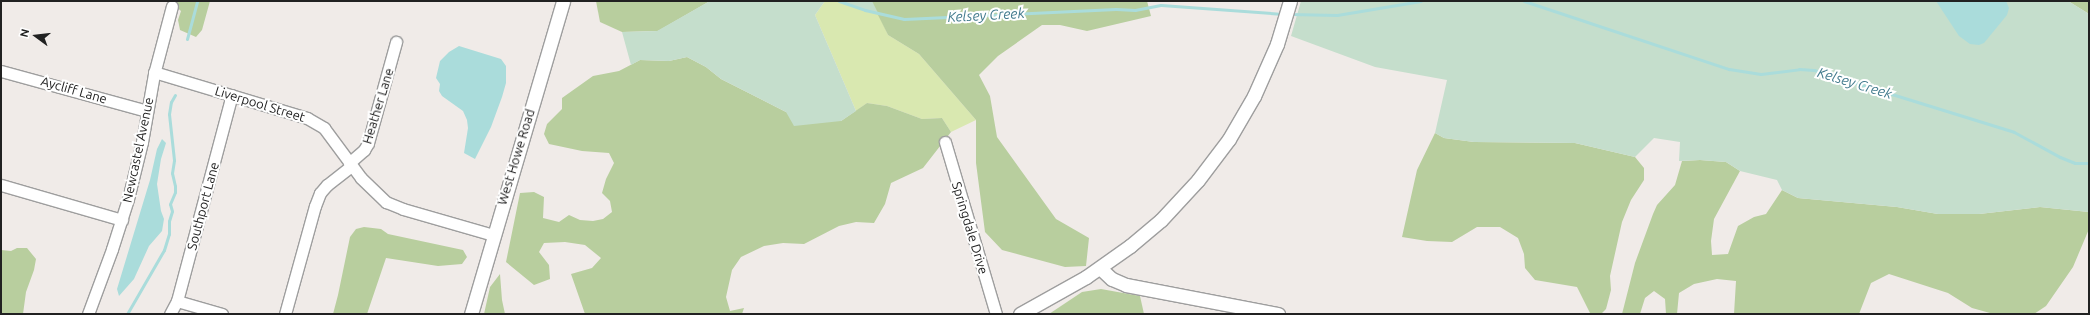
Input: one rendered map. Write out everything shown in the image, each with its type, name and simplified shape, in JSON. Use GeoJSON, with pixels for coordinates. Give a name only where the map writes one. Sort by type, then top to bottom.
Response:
{"type":"FeatureCollection","features":[{"type":"Feature","properties":{"kind":"street","name":"West Howe Road"},"geometry":{"type":"LineString","coordinates":[[471,314],[563,1]]}},
{"type":"Feature","properties":{"kind":"street","name":"Newcastel Avenue"},"geometry":{"type":"LineString","coordinates":[[88,314],[122,220],[137,167],[154,72],[172,6]]}},
{"type":"Feature","properties":{"kind":"street"},"geometry":{"type":"LineString","coordinates":[[1020,314],[1100,268],[1130,246],[1160,220],[1198,180],[1220,153],[1238,125],[1257,90],[1270,60],[1288,8]]}},
{"type":"Feature","properties":{"kind":"street","name":"Heather Lane"},"geometry":{"type":"LineString","coordinates":[[285,314],[320,193],[364,150],[368,143],[396,42]]}},
{"type":"Feature","properties":{"kind":"street","name":"Aycliff Lane"},"geometry":{"type":"LineString","coordinates":[[1,71],[147,111]]}},
{"type":"Feature","properties":{"kind":"street","name":"Liverpool Street"},"geometry":{"type":"LineString","coordinates":[[154,72],[309,119],[324,128],[372,191],[386,202],[403,209],[493,235]]}},
{"type":"Feature","properties":{"kind":"street","name":"Southport Lane"},"geometry":{"type":"LineString","coordinates":[[170,314],[177,301],[232,96]]}},
{"type":"Feature","properties":{"kind":"street","name":"Springdale Drive"},"geometry":{"type":"LineString","coordinates":[[945,142],[996,314]]}},
{"type":"Feature","properties":{"kind":"street"},"geometry":{"type":"LineString","coordinates":[[1,185],[122,220]]}},
{"type":"Feature","properties":{"kind":"street"},"geometry":{"type":"LineString","coordinates":[[1100,268],[1112,279],[1126,285],[1278,314]]}},
{"type":"Feature","properties":{"kind":"street"},"geometry":{"type":"LineString","coordinates":[[177,301],[222,314]]}},
{"type":"Feature","properties":{"kind":"green space"},"geometry":{"type":"Polygon","coordinates":[[[170,1],[210,1],[202,30],[196,37],[180,30],[178,20],[181,11],[170,1]]]}},
{"type":"Feature","properties":{"kind":"green space"},"geometry":{"type":"Polygon","coordinates":[[[596,1],[710,1],[658,31],[622,32],[600,22],[596,1]]]}},
{"type":"Feature","properties":{"kind":"green space"},"geometry":{"type":"Polygon","coordinates":[[[710,1],[825,1],[815,15],[856,111],[841,121],[794,126],[786,112],[721,79],[706,67],[687,57],[669,61],[640,60],[631,65],[622,32],[657,31],[710,1]]]}},
{"type":"Feature","properties":{"kind":"green space"},"geometry":{"type":"Polygon","coordinates":[[[825,1],[839,1],[878,13],[888,35],[919,54],[976,120],[951,132],[942,118],[922,119],[887,106],[867,103],[856,111],[815,15],[825,1]]]}},
{"type":"Feature","properties":{"kind":"green space"},"geometry":{"type":"Polygon","coordinates":[[[839,1],[872,1],[878,13],[865,10],[839,1]]]}},
{"type":"Feature","properties":{"kind":"green space"},"geometry":{"type":"Polygon","coordinates":[[[871,1],[1147,1],[1151,16],[1087,31],[1060,25],[1042,25],[998,56],[979,75],[990,96],[997,137],[1056,219],[1089,238],[1086,266],[1065,267],[1002,250],[985,232],[976,163],[976,120],[919,54],[888,35],[871,1]]]}},
{"type":"Feature","properties":{"kind":"green space"},"geometry":{"type":"Polygon","coordinates":[[[1301,1],[2068,1],[2089,14],[2089,212],[2040,207],[1979,214],[1938,214],[1897,207],[1798,198],[1782,190],[1777,180],[1740,171],[1726,162],[1700,160],[1679,161],[1680,142],[1654,138],[1635,157],[1575,143],[1474,142],[1444,138],[1435,133],[1447,80],[1375,67],[1291,36],[1301,1]]]}},
{"type":"Feature","properties":{"kind":"green space"},"geometry":{"type":"Polygon","coordinates":[[[2068,1],[2089,1],[2089,14],[2068,1]]]}},
{"type":"Feature","properties":{"kind":"green space"},"geometry":{"type":"Polygon","coordinates":[[[687,57],[706,67],[721,79],[786,112],[841,121],[867,103],[887,106],[922,119],[942,118],[951,132],[923,168],[891,183],[885,204],[874,223],[856,222],[839,226],[804,244],[783,243],[764,246],[741,257],[732,270],[726,297],[730,311],[744,308],[742,314],[585,314],[571,274],[592,268],[601,258],[585,245],[565,242],[544,243],[539,252],[549,265],[550,279],[534,285],[506,262],[520,193],[534,192],[544,197],[543,218],[559,222],[569,215],[580,220],[593,221],[603,219],[612,212],[610,201],[602,193],[606,179],[614,163],[609,153],[582,151],[549,144],[544,134],[547,124],[562,109],[562,98],[593,76],[619,71],[640,60],[669,61],[687,57]]]}},
{"type":"Feature","properties":{"kind":"green space"},"geometry":{"type":"Polygon","coordinates":[[[1435,133],[1444,138],[1474,142],[1575,143],[1635,157],[1644,168],[1644,180],[1631,200],[1622,222],[1610,276],[1611,290],[1606,309],[1601,314],[1590,313],[1577,287],[1535,280],[1525,268],[1524,254],[1518,238],[1500,227],[1477,227],[1452,242],[1427,241],[1402,237],[1417,170],[1435,133]]]}},
{"type":"Feature","properties":{"kind":"green space"},"geometry":{"type":"Polygon","coordinates":[[[1700,160],[1726,162],[1740,171],[1714,219],[1711,241],[1712,255],[1728,254],[1738,226],[1754,217],[1766,214],[1782,190],[1798,198],[1897,207],[1938,214],[1979,214],[2040,207],[2089,212],[2089,229],[2073,267],[2046,306],[2034,314],[1990,313],[1972,308],[1948,293],[1889,274],[1871,283],[1859,314],[1734,314],[1736,281],[1717,279],[1694,284],[1679,293],[1677,314],[1666,314],[1665,299],[1654,291],[1645,298],[1640,314],[1622,314],[1635,263],[1657,205],[1675,185],[1682,161],[1700,160]]]}},
{"type":"Feature","properties":{"kind":"green space"},"geometry":{"type":"Polygon","coordinates":[[[364,227],[381,229],[388,234],[463,250],[467,257],[462,264],[438,266],[386,258],[367,314],[333,314],[350,237],[356,229],[364,227]]]}},
{"type":"Feature","properties":{"kind":"green space"},"geometry":{"type":"Polygon","coordinates":[[[17,248],[27,248],[36,259],[34,270],[26,292],[23,314],[1,314],[1,250],[11,251],[17,248]]]}},
{"type":"Feature","properties":{"kind":"green space"},"geometry":{"type":"Polygon","coordinates":[[[500,274],[502,300],[505,314],[484,314],[490,287],[500,274]]]}},
{"type":"Feature","properties":{"kind":"green space"},"geometry":{"type":"Polygon","coordinates":[[[1101,289],[1140,296],[1144,314],[1049,314],[1082,292],[1101,289]]]}},
{"type":"Feature","properties":{"kind":"water"},"geometry":{"type":"Polygon","coordinates":[[[1936,1],[2006,1],[2009,8],[2007,15],[1984,43],[1979,45],[1970,44],[1959,36],[1936,1]]]}},
{"type":"Feature","properties":{"kind":"water"},"geometry":{"type":"Polygon","coordinates":[[[459,46],[501,59],[506,66],[506,83],[502,97],[491,127],[475,159],[464,153],[468,128],[467,120],[463,111],[442,96],[439,91],[440,84],[436,78],[440,61],[449,52],[459,46]]]}},
{"type":"Feature","properties":{"kind":"water"},"geometry":{"type":"Polygon","coordinates":[[[162,139],[166,143],[161,159],[157,184],[161,211],[164,219],[162,231],[149,246],[134,279],[119,296],[117,289],[150,180],[157,149],[162,139]]]}},
{"type":"Feature","properties":{"kind":"waterway"},"geometry":{"type":"LineString","coordinates":[[187,39],[197,1]]}},
{"type":"Feature","properties":{"kind":"waterway","name":"Kelsey Creek"},"geometry":{"type":"LineString","coordinates":[[839,1],[865,10],[904,19],[1116,9],[1135,10],[1161,5],[1283,14]]}},
{"type":"Feature","properties":{"kind":"waterway","name":"Kelsey Creek"},"geometry":{"type":"LineString","coordinates":[[1289,14],[1337,15],[1421,1]]}},
{"type":"Feature","properties":{"kind":"waterway","name":"Kelsey Creek"},"geometry":{"type":"LineString","coordinates":[[1524,1],[1729,69],[1761,74],[1799,69],[1814,70],[2014,132],[2060,157],[2075,163],[2089,163]]}},
{"type":"Feature","properties":{"kind":"waterway"},"geometry":{"type":"LineString","coordinates":[[127,314],[164,250],[169,234],[169,221],[172,211],[170,204],[175,192],[172,173],[174,160],[169,114],[171,102],[175,95]]}}]}
